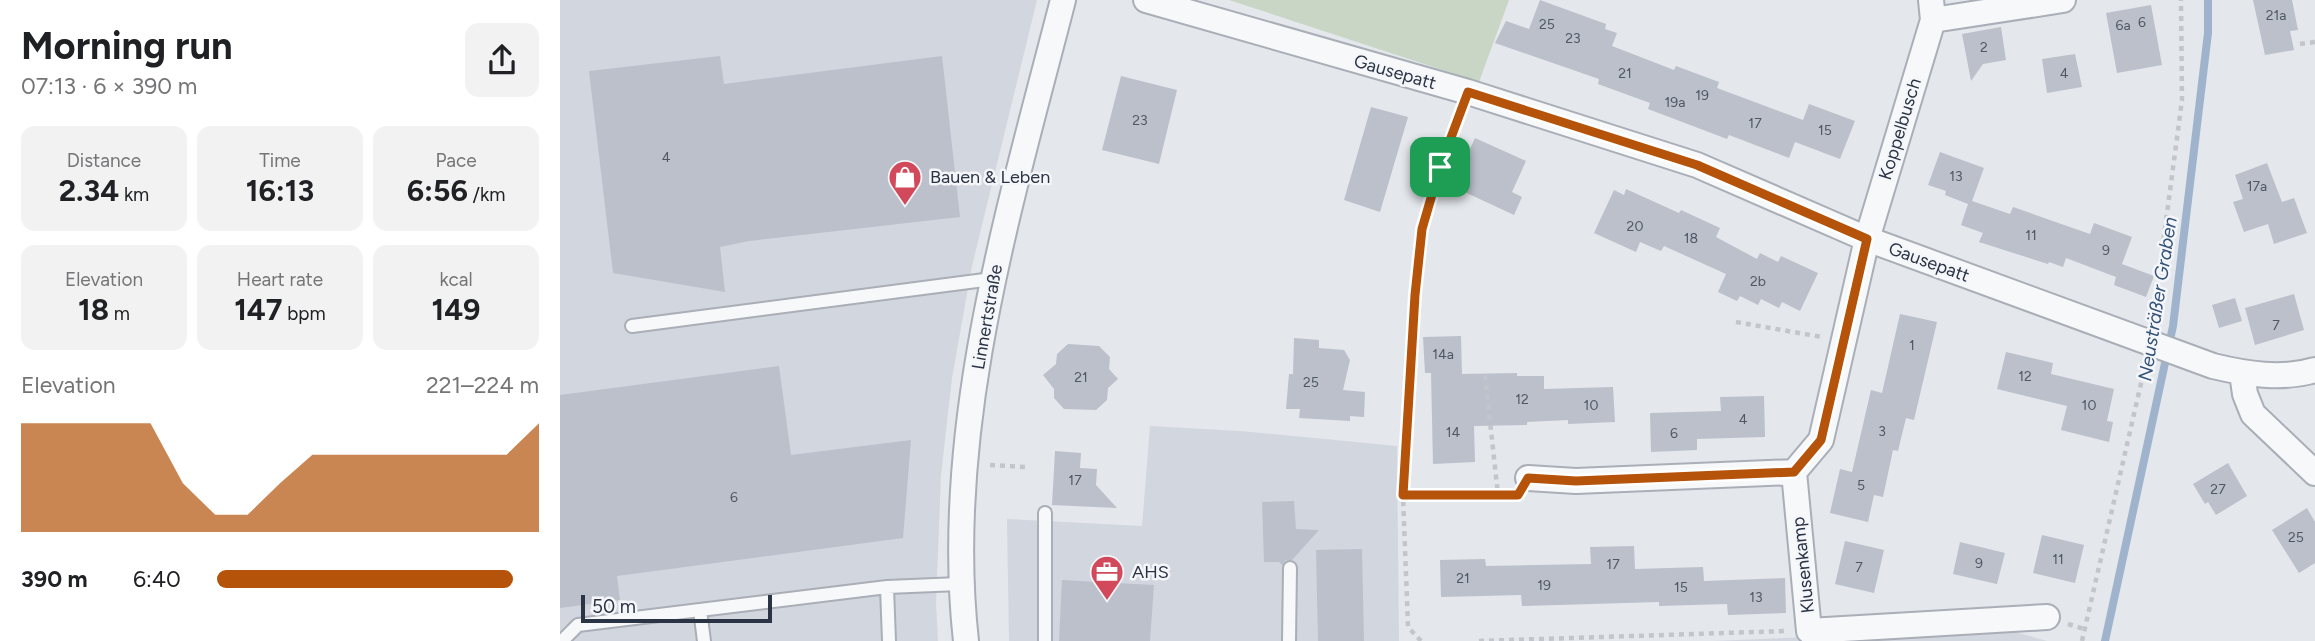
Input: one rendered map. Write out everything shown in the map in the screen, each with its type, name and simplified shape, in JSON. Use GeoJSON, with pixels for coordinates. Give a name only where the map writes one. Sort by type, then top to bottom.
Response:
{"type":"FeatureCollection","features":[{"type":"Feature","properties":{"kind":"street","name":"Linnertstraße"},"geometry":{"type":"LineString","coordinates":[[966,641],[959,584],[965,463],[992,279],[1063,0]]}},
{"type":"Feature","properties":{"kind":"street","name":"Gausepatt"},"geometry":{"type":"LineString","coordinates":[[1148,0],[1468,92],[1697,165],[1867,239],[2187,357],[2242,373],[2295,376],[2315,370]]}},
{"type":"Feature","properties":{"kind":"street","name":"Koppelbusch"},"geometry":{"type":"LineString","coordinates":[[1867,239],[1932,10],[2063,0]]}},
{"type":"Feature","properties":{"kind":"street"},"geometry":{"type":"LineString","coordinates":[[1528,478],[1576,481],[1794,472],[1821,440],[1867,239]]}},
{"type":"Feature","properties":{"kind":"street"},"geometry":{"type":"LineString","coordinates":[[2242,373],[2245,394],[2253,414],[2315,473]]}},
{"type":"Feature","properties":{"kind":"street","name":"Klusenkamp"},"geometry":{"type":"LineString","coordinates":[[1794,472],[1810,631],[2047,617]]}},
{"type":"Feature","properties":{"kind":"lane"},"geometry":{"type":"LineString","coordinates":[[632,326],[992,279]]}},
{"type":"Feature","properties":{"kind":"lane"},"geometry":{"type":"LineString","coordinates":[[1045,513],[1045,641]]}},
{"type":"Feature","properties":{"kind":"lane"},"geometry":{"type":"LineString","coordinates":[[1289,641],[1290,568]]}},
{"type":"Feature","properties":{"kind":"lane"},"geometry":{"type":"LineString","coordinates":[[562,641],[578,625],[887,587],[959,584]]}},
{"type":"Feature","properties":{"kind":"lane"},"geometry":{"type":"LineString","coordinates":[[887,587],[889,641]]}},
{"type":"Feature","properties":{"kind":"lane"},"geometry":{"type":"LineString","coordinates":[[701,610],[704,641]]}},
{"type":"Feature","properties":{"kind":"path"},"geometry":{"type":"LineString","coordinates":[[2082,641],[2152,345],[2182,100],[2181,0]]}},
{"type":"Feature","properties":{"kind":"path"},"geometry":{"type":"LineString","coordinates":[[2300,44],[2315,42]]}},
{"type":"Feature","properties":{"kind":"path"},"geometry":{"type":"LineString","coordinates":[[1422,641],[1408,627],[1403,495],[1415,295],[1422,229],[1440,167],[1468,92]]}},
{"type":"Feature","properties":{"kind":"path"},"geometry":{"type":"LineString","coordinates":[[1736,323],[1844,341]]}},
{"type":"Feature","properties":{"kind":"path"},"geometry":{"type":"LineString","coordinates":[[1485,375],[1498,495]]}},
{"type":"Feature","properties":{"kind":"path"},"geometry":{"type":"LineString","coordinates":[[965,463],[1026,467]]}},
{"type":"Feature","properties":{"kind":"path"},"geometry":{"type":"LineString","coordinates":[[1403,495],[1518,495],[1528,478]]}},
{"type":"Feature","properties":{"kind":"path"},"geometry":{"type":"LineString","coordinates":[[1479,641],[1810,631]]}},
{"type":"Feature","properties":{"kind":"shaded area"},"geometry":{"type":"Polygon","coordinates":[[[560,0],[1037,0],[972,266],[952,378],[941,475],[936,603],[938,641],[560,641],[560,0]]]}},
{"type":"Feature","properties":{"kind":"shaded area"},"geometry":{"type":"Polygon","coordinates":[[[1150,426],[1240,431],[1397,446],[1399,641],[1009,641],[1007,519],[1142,526],[1150,426]]]}},
{"type":"Feature","properties":{"kind":"shaded area"},"geometry":{"type":"Polygon","coordinates":[[[2004,629],[2047,641],[1713,641],[2004,629]]]}},
{"type":"Feature","properties":{"kind":"green space"},"geometry":{"type":"Polygon","coordinates":[[[1229,0],[1509,0],[1479,82],[1229,0]]]}},
{"type":"Feature","properties":{"kind":"building"},"geometry":{"type":"Polygon","coordinates":[[[1540,0],[1606,24],[1605,29],[1617,33],[1612,46],[1674,70],[1676,66],[1719,82],[1717,88],[1803,120],[1809,104],[1855,121],[1840,159],[1795,142],[1789,158],[1729,135],[1727,139],[1648,109],[1650,103],[1598,84],[1599,79],[1495,43],[1506,21],[1529,29],[1540,0]]]}},
{"type":"Feature","properties":{"kind":"building"},"geometry":{"type":"Polygon","coordinates":[[[2253,0],[2292,0],[2298,30],[2290,31],[2294,50],[2265,55],[2253,0]]]}},
{"type":"Feature","properties":{"kind":"building"},"geometry":{"type":"Polygon","coordinates":[[[2151,5],[2162,65],[2117,73],[2106,13],[2151,5]]]}},
{"type":"Feature","properties":{"kind":"building"},"geometry":{"type":"Polygon","coordinates":[[[2001,27],[2006,60],[1983,64],[1971,81],[1962,34],[2001,27]]]}},
{"type":"Feature","properties":{"kind":"building"},"geometry":{"type":"Polygon","coordinates":[[[2075,54],[2082,87],[2047,93],[2042,59],[2075,54]]]}},
{"type":"Feature","properties":{"kind":"building"},"geometry":{"type":"Polygon","coordinates":[[[720,56],[724,84],[942,56],[960,217],[749,241],[720,247],[725,292],[613,273],[589,71],[720,56]]]}},
{"type":"Feature","properties":{"kind":"building"},"geometry":{"type":"Polygon","coordinates":[[[1121,76],[1177,90],[1159,164],[1102,150],[1121,76]]]}},
{"type":"Feature","properties":{"kind":"building"},"geometry":{"type":"Polygon","coordinates":[[[1371,107],[1408,117],[1380,212],[1344,200],[1371,107]]]}},
{"type":"Feature","properties":{"kind":"building"},"geometry":{"type":"Polygon","coordinates":[[[1475,138],[1526,161],[1512,192],[1522,197],[1514,215],[1441,181],[1447,162],[1461,169],[1475,138]]]}},
{"type":"Feature","properties":{"kind":"building"},"geometry":{"type":"Polygon","coordinates":[[[1940,152],[1984,168],[1972,201],[2010,214],[2013,207],[2090,234],[2094,223],[2132,237],[2122,264],[2154,276],[2146,297],[2114,285],[2116,277],[2066,258],[2063,267],[1979,242],[1983,233],[1961,225],[1968,204],[1945,195],[1946,191],[1928,185],[1940,152]]]}},
{"type":"Feature","properties":{"kind":"building"},"geometry":{"type":"Polygon","coordinates":[[[2267,163],[2282,202],[2294,198],[2307,233],[2274,244],[2268,224],[2244,232],[2233,202],[2243,199],[2235,175],[2267,163]]]}},
{"type":"Feature","properties":{"kind":"building"},"geometry":{"type":"Polygon","coordinates":[[[1626,189],[1720,228],[1716,237],[1757,259],[1760,253],[1778,262],[1781,256],[1818,273],[1800,311],[1782,302],[1779,308],[1761,299],[1758,305],[1740,296],[1737,301],[1718,292],[1726,274],[1664,246],[1661,251],[1640,242],[1636,252],[1594,233],[1614,190],[1624,195],[1626,189]]]}},
{"type":"Feature","properties":{"kind":"building"},"geometry":{"type":"Polygon","coordinates":[[[2294,294],[2304,330],[2255,345],[2245,308],[2294,294]]]}},
{"type":"Feature","properties":{"kind":"building"},"geometry":{"type":"Polygon","coordinates":[[[2235,298],[2242,321],[2219,328],[2212,305],[2235,298]]]}},
{"type":"Feature","properties":{"kind":"building"},"geometry":{"type":"Polygon","coordinates":[[[1900,314],[1937,322],[1914,420],[1906,418],[1898,451],[1893,450],[1883,497],[1874,495],[1868,522],[1830,513],[1840,469],[1852,472],[1871,390],[1882,393],[1900,314]]]}},
{"type":"Feature","properties":{"kind":"building"},"geometry":{"type":"Polygon","coordinates":[[[1461,336],[1462,374],[1517,373],[1517,376],[1544,376],[1544,389],[1613,387],[1615,422],[1568,424],[1568,420],[1527,422],[1527,425],[1474,426],[1475,462],[1433,464],[1431,373],[1425,373],[1423,337],[1461,336]]]}},
{"type":"Feature","properties":{"kind":"building"},"geometry":{"type":"Polygon","coordinates":[[[1294,338],[1319,340],[1319,348],[1344,350],[1350,360],[1343,390],[1365,392],[1364,417],[1350,416],[1350,421],[1299,418],[1300,409],[1286,409],[1289,374],[1293,374],[1294,338]]]}},
{"type":"Feature","properties":{"kind":"building"},"geometry":{"type":"Polygon","coordinates":[[[1068,344],[1099,346],[1110,357],[1109,369],[1118,379],[1108,388],[1107,400],[1096,410],[1064,409],[1054,398],[1054,389],[1043,375],[1056,364],[1057,354],[1068,344]]]}},
{"type":"Feature","properties":{"kind":"building"},"geometry":{"type":"Polygon","coordinates":[[[2006,352],[2053,363],[2051,374],[2114,389],[2107,421],[2113,422],[2109,442],[2061,430],[2067,406],[1997,389],[2006,352]]]}},
{"type":"Feature","properties":{"kind":"building"},"geometry":{"type":"Polygon","coordinates":[[[779,366],[791,455],[911,440],[903,538],[617,576],[620,600],[560,608],[560,395],[779,366]]]}},
{"type":"Feature","properties":{"kind":"building"},"geometry":{"type":"Polygon","coordinates":[[[1764,396],[1765,437],[1697,439],[1697,450],[1651,452],[1650,413],[1721,411],[1720,397],[1764,396]]]}},
{"type":"Feature","properties":{"kind":"building"},"geometry":{"type":"Polygon","coordinates":[[[1055,451],[1081,453],[1080,468],[1097,469],[1096,485],[1117,508],[1052,505],[1055,451]]]}},
{"type":"Feature","properties":{"kind":"building"},"geometry":{"type":"Polygon","coordinates":[[[2228,463],[2247,496],[2216,515],[2208,502],[2205,504],[2193,484],[2228,463]]]}},
{"type":"Feature","properties":{"kind":"building"},"geometry":{"type":"Polygon","coordinates":[[[1294,501],[1296,529],[1319,530],[1292,560],[1286,560],[1282,565],[1279,562],[1264,562],[1262,502],[1294,501]]]}},
{"type":"Feature","properties":{"kind":"building"},"geometry":{"type":"Polygon","coordinates":[[[2307,508],[2315,522],[2315,563],[2299,573],[2272,530],[2307,508]]]}},
{"type":"Feature","properties":{"kind":"building"},"geometry":{"type":"Polygon","coordinates":[[[2042,535],[2084,545],[2075,583],[2033,573],[2042,535]]]}},
{"type":"Feature","properties":{"kind":"building"},"geometry":{"type":"Polygon","coordinates":[[[1845,541],[1884,550],[1874,593],[1835,584],[1845,541]]]}},
{"type":"Feature","properties":{"kind":"building"},"geometry":{"type":"Polygon","coordinates":[[[1960,542],[2005,553],[1997,584],[1953,574],[1960,542]]]}},
{"type":"Feature","properties":{"kind":"building"},"geometry":{"type":"Polygon","coordinates":[[[1634,546],[1635,569],[1703,567],[1704,581],[1785,578],[1786,613],[1728,615],[1727,604],[1659,606],[1659,602],[1522,606],[1521,595],[1441,597],[1440,560],[1485,559],[1486,566],[1591,564],[1590,547],[1634,546]]]}},
{"type":"Feature","properties":{"kind":"building"},"geometry":{"type":"Polygon","coordinates":[[[1362,549],[1364,641],[1318,641],[1316,550],[1362,549]]]}},
{"type":"Feature","properties":{"kind":"building","name":"AHS"},"geometry":{"type":"Polygon","coordinates":[[[1062,580],[1154,585],[1150,641],[1059,641],[1062,580]]]}},
{"type":"Feature","properties":{"kind":"waterway","name":"Neusträßer Graben"},"geometry":{"type":"LineString","coordinates":[[2105,641],[2173,326],[2208,33],[2208,0]]}},
{"type":"Feature","properties":{"kind":"place","name":"Bauen & Leben"},"geometry":{"type":"Point","coordinates":[905,207]}},
{"type":"Feature","properties":{"kind":"place","name":"AHS"},"geometry":{"type":"Point","coordinates":[1107,602]}},
{"type":"Feature","properties":{"kind":"route"},"geometry":{"type":"LineString","coordinates":[[1468,92],[1697,165],[1867,239],[1821,440],[1794,472],[1751,476],[1576,481],[1528,478],[1518,495],[1403,495],[1415,295],[1422,229],[1440,167],[1468,92]]}}]}
